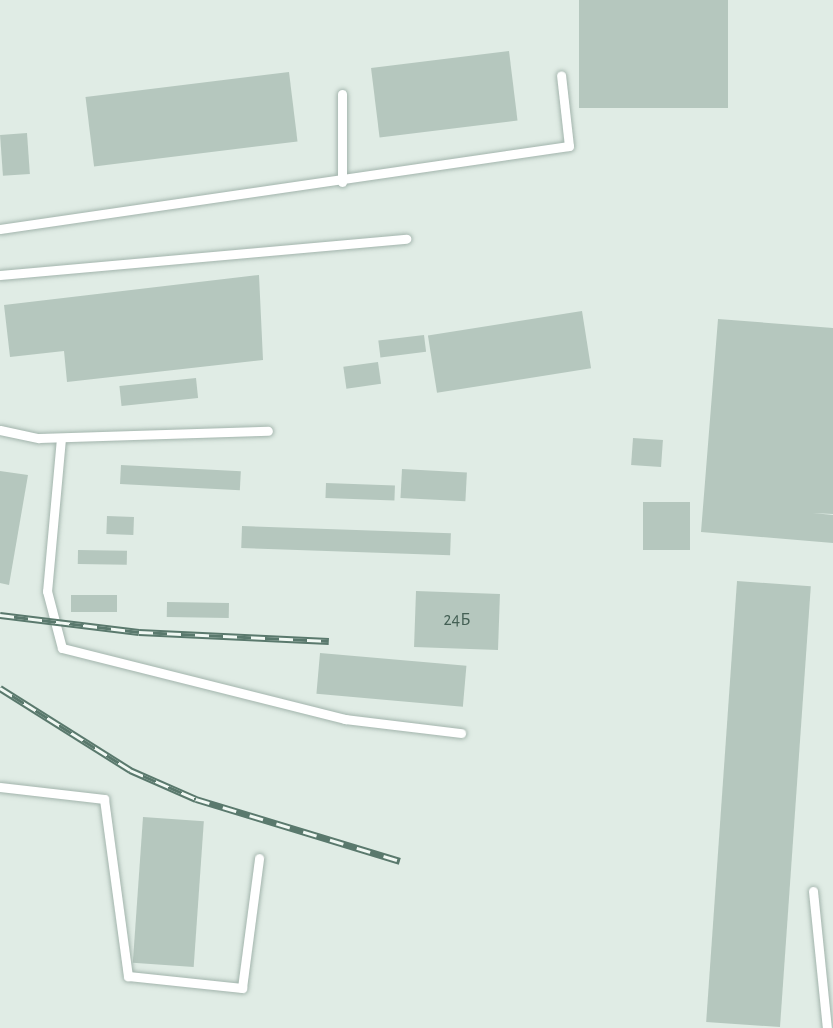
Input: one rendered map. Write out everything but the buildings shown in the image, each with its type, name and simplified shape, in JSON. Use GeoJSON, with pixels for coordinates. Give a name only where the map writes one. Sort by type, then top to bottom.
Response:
{"type":"FeatureCollection","features":[{"type":"Feature","properties":{"kind":"lane"},"geometry":{"type":"LineString","coordinates":[[0,229],[342,182],[569,146],[561,75]]}},
{"type":"Feature","properties":{"kind":"lane"},"geometry":{"type":"LineString","coordinates":[[342,94],[342,182]]}},
{"type":"Feature","properties":{"kind":"lane"},"geometry":{"type":"LineString","coordinates":[[0,275],[406,239]]}},
{"type":"Feature","properties":{"kind":"lane"},"geometry":{"type":"LineString","coordinates":[[0,430],[39,438],[268,431]]}},
{"type":"Feature","properties":{"kind":"lane"},"geometry":{"type":"LineString","coordinates":[[61,438],[47,591],[62,648],[345,719],[461,733]]}},
{"type":"Feature","properties":{"kind":"lane"},"geometry":{"type":"LineString","coordinates":[[0,787],[104,799],[128,976],[242,988],[259,858]]}},
{"type":"Feature","properties":{"kind":"lane"},"geometry":{"type":"LineString","coordinates":[[813,891],[827,1028]]}},
{"type":"Feature","properties":{"kind":"railway"},"geometry":{"type":"LineString","coordinates":[[0,615],[139,632],[329,641]]}},
{"type":"Feature","properties":{"kind":"railway"},"geometry":{"type":"LineString","coordinates":[[0,688],[130,770],[196,799],[400,861]]}}]}
